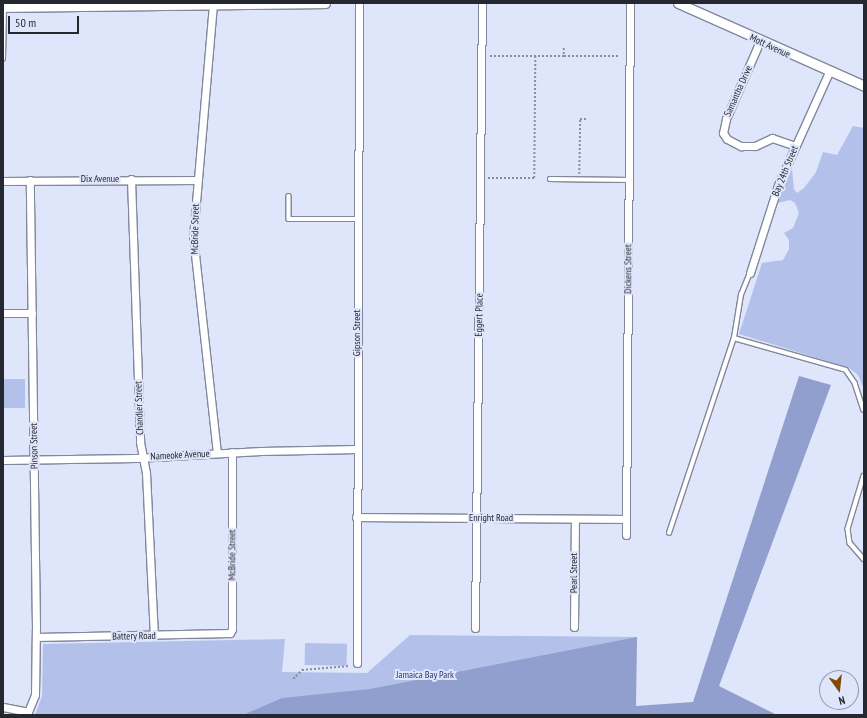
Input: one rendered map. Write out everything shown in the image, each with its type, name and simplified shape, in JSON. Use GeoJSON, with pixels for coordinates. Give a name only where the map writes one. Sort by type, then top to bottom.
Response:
{"type":"FeatureCollection","features":[{"type":"Feature","properties":{"kind":"street"},"geometry":{"type":"LineString","coordinates":[[4,7],[97,4],[325,3]]}},
{"type":"Feature","properties":{"kind":"street","name":"Gipson Street"},"geometry":{"type":"LineString","coordinates":[[357,663],[356,517],[359,3]]}},
{"type":"Feature","properties":{"kind":"street","name":"Eggert Place"},"geometry":{"type":"LineString","coordinates":[[475,628],[482,3]]}},
{"type":"Feature","properties":{"kind":"street","name":"Dickens Street"},"geometry":{"type":"LineString","coordinates":[[626,535],[630,3]]}},
{"type":"Feature","properties":{"kind":"street","name":"Mott Avenue"},"geometry":{"type":"LineString","coordinates":[[678,3],[699,8],[760,41],[828,72],[864,86]]}},
{"type":"Feature","properties":{"kind":"street","name":"McBride Street"},"geometry":{"type":"LineString","coordinates":[[213,4],[193,248],[217,453]]}},
{"type":"Feature","properties":{"kind":"street","name":"Samantha Drive"},"geometry":{"type":"LineString","coordinates":[[760,41],[726,119],[723,133],[727,139],[741,146],[755,146],[772,138],[795,146]]}},
{"type":"Feature","properties":{"kind":"street","name":"Bay 24th Street"},"geometry":{"type":"LineString","coordinates":[[750,273],[778,185],[828,72]]}},
{"type":"Feature","properties":{"kind":"street","name":"Dix Avenue"},"geometry":{"type":"LineString","coordinates":[[3,181],[131,179],[198,180]]}},
{"type":"Feature","properties":{"kind":"street","name":"Chandler Street"},"geometry":{"type":"LineString","coordinates":[[131,179],[143,458],[154,636]]}},
{"type":"Feature","properties":{"kind":"street","name":"Pinson Street"},"geometry":{"type":"LineString","coordinates":[[15,712],[28,712],[35,695],[36,637],[30,180]]}},
{"type":"Feature","properties":{"kind":"street"},"geometry":{"type":"LineString","coordinates":[[3,313],[32,313]]}},
{"type":"Feature","properties":{"kind":"street","name":"Nameoke Avenue"},"geometry":{"type":"LineString","coordinates":[[3,460],[143,458],[232,452],[357,449]]}},
{"type":"Feature","properties":{"kind":"street","name":"McBride Street"},"geometry":{"type":"LineString","coordinates":[[230,633],[232,629],[232,452]]}},
{"type":"Feature","properties":{"kind":"street","name":"Enright Road"},"geometry":{"type":"LineString","coordinates":[[356,517],[626,519]]}},
{"type":"Feature","properties":{"kind":"street","name":"Pearl Street"},"geometry":{"type":"LineString","coordinates":[[574,626],[575,519]]}},
{"type":"Feature","properties":{"kind":"street","name":"Battery Road"},"geometry":{"type":"LineString","coordinates":[[36,637],[154,636],[230,633]]}},
{"type":"Feature","properties":{"kind":"street"},"geometry":{"type":"LineString","coordinates":[[3,707],[15,712]]}},
{"type":"Feature","properties":{"kind":"lane"},"geometry":{"type":"LineString","coordinates":[[3,59],[4,7]]}},
{"type":"Feature","properties":{"kind":"lane"},"geometry":{"type":"LineString","coordinates":[[550,179],[628,180]]}},
{"type":"Feature","properties":{"kind":"lane"},"geometry":{"type":"LineString","coordinates":[[289,196],[289,219],[358,219]]}},
{"type":"Feature","properties":{"kind":"lane"},"geometry":{"type":"LineString","coordinates":[[669,533],[734,338],[741,295],[750,273]]}},
{"type":"Feature","properties":{"kind":"lane"},"geometry":{"type":"LineString","coordinates":[[734,338],[846,370],[855,383],[864,410]]}},
{"type":"Feature","properties":{"kind":"lane"},"geometry":{"type":"LineString","coordinates":[[864,476],[848,529],[850,543],[864,559]]}},
{"type":"Feature","properties":{"kind":"path"},"geometry":{"type":"LineString","coordinates":[[564,48],[564,56]]}},
{"type":"Feature","properties":{"kind":"path"},"geometry":{"type":"LineString","coordinates":[[489,56],[618,56]]}},
{"type":"Feature","properties":{"kind":"path"},"geometry":{"type":"LineString","coordinates":[[488,178],[534,178],[535,56]]}},
{"type":"Feature","properties":{"kind":"path"},"geometry":{"type":"LineString","coordinates":[[579,180],[580,119],[586,119]]}},
{"type":"Feature","properties":{"kind":"path"},"geometry":{"type":"LineString","coordinates":[[292,679],[302,670],[357,663]]}},
{"type":"Feature","properties":{"kind":"green space"},"geometry":{"type":"Polygon","coordinates":[[[853,126],[864,128],[864,389],[858,375],[849,368],[739,334],[762,263],[783,260],[789,249],[789,240],[784,233],[793,228],[799,213],[795,203],[790,200],[778,203],[783,184],[792,169],[794,189],[797,193],[804,188],[816,172],[823,152],[837,155],[853,126]]]}},
{"type":"Feature","properties":{"kind":"green space"},"geometry":{"type":"Polygon","coordinates":[[[3,379],[25,379],[25,408],[3,408],[3,379]]]}},
{"type":"Feature","properties":{"kind":"green space","name":"Jamaica Bay Park"},"geometry":{"type":"Polygon","coordinates":[[[410,635],[637,637],[635,702],[524,715],[35,715],[42,696],[43,644],[285,639],[282,672],[367,673],[410,635]]]}},
{"type":"Feature","properties":{"kind":"green space"},"geometry":{"type":"Polygon","coordinates":[[[305,643],[347,644],[347,666],[305,665],[305,643]]]}},
{"type":"Feature","properties":{"kind":"shaded area"},"geometry":{"type":"Polygon","coordinates":[[[799,376],[831,385],[719,686],[777,715],[243,715],[282,698],[370,689],[637,637],[636,706],[693,702],[799,376]]]}}]}
